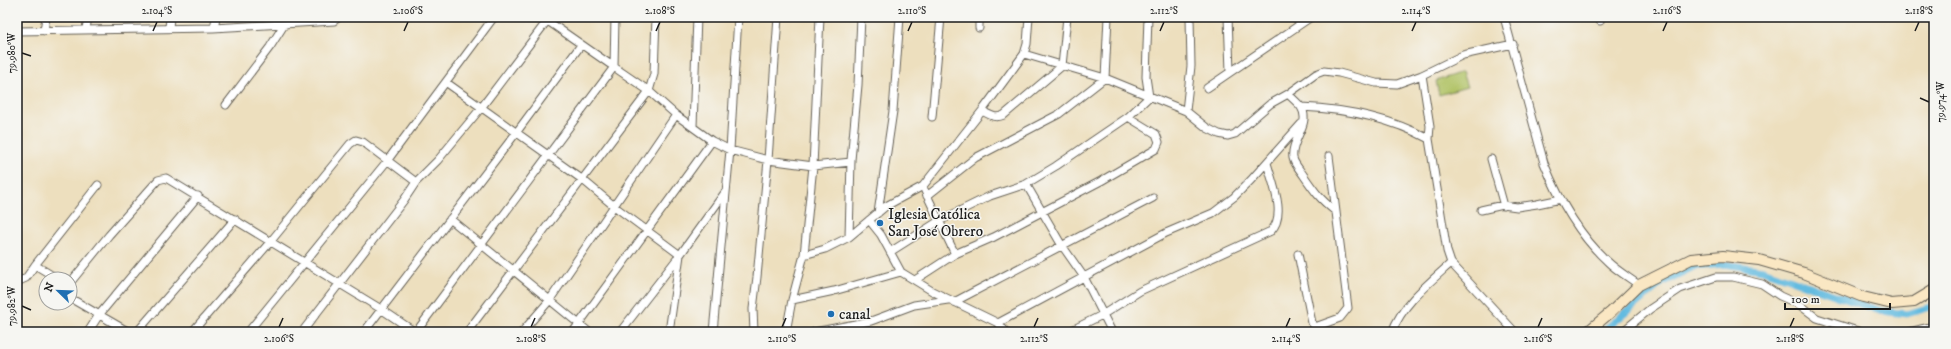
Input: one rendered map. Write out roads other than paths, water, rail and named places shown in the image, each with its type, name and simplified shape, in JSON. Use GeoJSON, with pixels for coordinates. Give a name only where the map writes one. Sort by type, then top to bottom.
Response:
{"type":"FeatureCollection","features":[{"type":"Feature","properties":{"kind":"street"},"geometry":{"type":"LineString","coordinates":[[44,31],[46,17]]}},
{"type":"Feature","properties":{"kind":"street"},"geometry":{"type":"LineString","coordinates":[[86,29],[88,17]]}},
{"type":"Feature","properties":{"kind":"street"},"geometry":{"type":"LineString","coordinates":[[169,28],[170,17]]}},
{"type":"Feature","properties":{"kind":"street"},"geometry":{"type":"LineString","coordinates":[[214,28],[216,17]]}},
{"type":"Feature","properties":{"kind":"street"},"geometry":{"type":"LineString","coordinates":[[17,31],[214,28],[257,21],[284,25],[297,20],[334,21],[339,17]]}},
{"type":"Feature","properties":{"kind":"street"},"geometry":{"type":"LineString","coordinates":[[248,332],[387,161],[494,17]]}},
{"type":"Feature","properties":{"kind":"street"},"geometry":{"type":"LineString","coordinates":[[78,273],[109,235],[158,180],[166,178],[170,179],[306,262],[416,332],[549,156],[614,67],[615,17]]}},
{"type":"Feature","properties":{"kind":"street"},"geometry":{"type":"LineString","coordinates":[[467,332],[649,92],[654,74],[656,17]]}},
{"type":"Feature","properties":{"kind":"street"},"geometry":{"type":"LineString","coordinates":[[693,126],[697,17]]}},
{"type":"Feature","properties":{"kind":"street"},"geometry":{"type":"LineString","coordinates":[[713,332],[730,150],[738,17]]}},
{"type":"Feature","properties":{"kind":"street"},"geometry":{"type":"LineString","coordinates":[[754,332],[754,292],[757,277],[768,160],[778,17]]}},
{"type":"Feature","properties":{"kind":"street"},"geometry":{"type":"LineString","coordinates":[[786,332],[792,300],[804,255],[813,166],[820,17]]}},
{"type":"Feature","properties":{"kind":"street"},"geometry":{"type":"LineString","coordinates":[[849,237],[851,162],[858,85],[861,17]]}},
{"type":"Feature","properties":{"kind":"street"},"geometry":{"type":"LineString","coordinates":[[878,213],[893,112],[900,17]]}},
{"type":"Feature","properties":{"kind":"street"},"geometry":{"type":"LineString","coordinates":[[932,117],[940,17]]}},
{"type":"Feature","properties":{"kind":"street"},"geometry":{"type":"LineString","coordinates":[[979,17],[979,28]]}},
{"type":"Feature","properties":{"kind":"street"},"geometry":{"type":"LineString","coordinates":[[804,255],[825,249],[849,237],[886,206],[923,186],[982,111],[1024,54],[1029,32],[1029,17]]}},
{"type":"Feature","properties":{"kind":"street"},"geometry":{"type":"LineString","coordinates":[[982,111],[993,117],[1004,115],[1062,66],[1067,17]]}},
{"type":"Feature","properties":{"kind":"street"},"geometry":{"type":"LineString","coordinates":[[927,196],[975,158],[1059,114],[1105,78],[1108,17]]}},
{"type":"Feature","properties":{"kind":"street"},"geometry":{"type":"LineString","coordinates":[[1148,17],[1146,77],[1149,97]]}},
{"type":"Feature","properties":{"kind":"street"},"geometry":{"type":"LineString","coordinates":[[1186,111],[1191,66],[1190,17]]}},
{"type":"Feature","properties":{"kind":"street"},"geometry":{"type":"LineString","coordinates":[[1228,17],[1230,71]]}},
{"type":"Feature","properties":{"kind":"street"},"geometry":{"type":"LineString","coordinates":[[1207,88],[1311,17]]}},
{"type":"Feature","properties":{"kind":"street"},"geometry":{"type":"LineString","coordinates":[[1504,17],[1513,44],[1524,92],[1544,163],[1561,199],[1576,227],[1607,261],[1638,285]]}},
{"type":"Feature","properties":{"kind":"street"},"geometry":{"type":"LineString","coordinates":[[302,332],[391,218],[416,182],[438,160],[481,108],[546,18],[581,45],[649,92],[676,115],[712,141],[730,150],[768,160],[813,166],[851,162]]}},
{"type":"Feature","properties":{"kind":"street"},"geometry":{"type":"LineString","coordinates":[[226,104],[270,47],[284,25]]}},
{"type":"Feature","properties":{"kind":"street"},"geometry":{"type":"LineString","coordinates":[[1024,54],[1105,78],[1186,111],[1207,128],[1219,134],[1228,136],[1235,134],[1270,104],[1288,94],[1316,74],[1324,71],[1376,82],[1397,84],[1422,75],[1463,55],[1513,44]]}},
{"type":"Feature","properties":{"kind":"street"},"geometry":{"type":"LineString","coordinates":[[364,332],[516,133],[581,45]]}},
{"type":"Feature","properties":{"kind":"street"},"geometry":{"type":"LineString","coordinates":[[1422,75],[1430,126],[1429,139],[1447,251],[1451,263],[1515,332]]}},
{"type":"Feature","properties":{"kind":"street"},"geometry":{"type":"LineString","coordinates":[[446,83],[583,180],[614,206],[680,255]]}},
{"type":"Feature","properties":{"kind":"street"},"geometry":{"type":"LineString","coordinates":[[1288,94],[1301,107],[1304,120],[1294,146],[1293,158],[1311,188],[1319,198],[1335,211]]}},
{"type":"Feature","properties":{"kind":"street"},"geometry":{"type":"LineString","coordinates":[[890,252],[939,222],[990,196],[1026,184],[1056,166],[1128,117],[1149,97]]}},
{"type":"Feature","properties":{"kind":"street"},"geometry":{"type":"LineString","coordinates":[[1301,107],[1321,108],[1386,119],[1429,139]]}},
{"type":"Feature","properties":{"kind":"street"},"geometry":{"type":"LineString","coordinates":[[522,332],[548,301],[676,115]]}},
{"type":"Feature","properties":{"kind":"street"},"geometry":{"type":"LineString","coordinates":[[914,280],[955,254],[994,237],[1156,149],[1159,142],[1156,134],[1128,117]]}},
{"type":"Feature","properties":{"kind":"street"},"geometry":{"type":"LineString","coordinates":[[998,323],[1166,233],[1213,213],[1234,197],[1267,163],[1304,120]]}},
{"type":"Feature","properties":{"kind":"street"},"geometry":{"type":"LineString","coordinates":[[192,332],[271,241],[350,144],[356,140],[363,142],[416,182]]}},
{"type":"Feature","properties":{"kind":"street"},"geometry":{"type":"LineString","coordinates":[[573,332],[712,141]]}},
{"type":"Feature","properties":{"kind":"street"},"geometry":{"type":"LineString","coordinates":[[1298,254],[1318,330],[1340,318],[1348,308],[1329,156]]}},
{"type":"Feature","properties":{"kind":"street"},"geometry":{"type":"LineString","coordinates":[[1491,159],[1504,206]]}},
{"type":"Feature","properties":{"kind":"street"},"geometry":{"type":"LineString","coordinates":[[1068,332],[1102,315],[1140,291],[1271,231],[1276,226],[1278,216],[1267,163]]}},
{"type":"Feature","properties":{"kind":"street"},"geometry":{"type":"LineString","coordinates":[[1026,184],[1040,212],[1060,244],[1084,277],[1112,332]]}},
{"type":"Feature","properties":{"kind":"street"},"geometry":{"type":"LineString","coordinates":[[17,282],[26,278],[98,185]]}},
{"type":"Feature","properties":{"kind":"street"},"geometry":{"type":"LineString","coordinates":[[923,186],[955,254]]}},
{"type":"Feature","properties":{"kind":"street"},"geometry":{"type":"LineString","coordinates":[[620,332],[680,255],[726,191]]}},
{"type":"Feature","properties":{"kind":"street"},"geometry":{"type":"LineString","coordinates":[[88,332],[99,315],[198,196]]}},
{"type":"Feature","properties":{"kind":"street"},"geometry":{"type":"LineString","coordinates":[[814,332],[871,321],[914,305],[951,301],[1060,244],[1153,198]]}},
{"type":"Feature","properties":{"kind":"street"},"geometry":{"type":"LineString","coordinates":[[1481,210],[1504,206],[1517,207],[1561,199]]}},
{"type":"Feature","properties":{"kind":"street"},"geometry":{"type":"LineString","coordinates":[[137,332],[235,219]]}},
{"type":"Feature","properties":{"kind":"street"},"geometry":{"type":"LineString","coordinates":[[450,219],[548,301],[589,332]]}},
{"type":"Feature","properties":{"kind":"street"},"geometry":{"type":"LineString","coordinates":[[869,220],[901,272],[951,301],[998,323],[1006,332]]}},
{"type":"Feature","properties":{"kind":"street"},"geometry":{"type":"LineString","coordinates":[[669,332],[680,255]]}},
{"type":"Feature","properties":{"kind":"street"},"geometry":{"type":"LineString","coordinates":[[1587,332],[1611,312],[1638,285],[1691,259],[1723,256],[1759,260],[1804,274],[1863,297],[1892,304],[1914,302],[1934,290]]}},
{"type":"Feature","properties":{"kind":"street"},"geometry":{"type":"LineString","coordinates":[[1392,332],[1402,313],[1416,295],[1451,263]]}},
{"type":"Feature","properties":{"kind":"street"},"geometry":{"type":"LineString","coordinates":[[35,265],[45,271]]}},
{"type":"Feature","properties":{"kind":"street"},"geometry":{"type":"LineString","coordinates":[[792,300],[834,291],[901,272]]}},
{"type":"Feature","properties":{"kind":"street"},"geometry":{"type":"LineString","coordinates":[[1622,332],[1650,309],[1680,289],[1716,277],[1733,277],[1762,284],[1780,296],[1798,304],[1817,318],[1861,332]]}},
{"type":"Feature","properties":{"kind":"street"},"geometry":{"type":"LineString","coordinates":[[78,303],[129,332]]}},
{"type":"Feature","properties":{"kind":"street"},"geometry":{"type":"LineString","coordinates":[[1909,332],[1934,326]]}},
{"type":"Feature","properties":{"kind":"waterway"},"geometry":{"type":"LineString","coordinates":[[1602,332],[1663,282],[1693,267],[1724,264],[1763,270],[1880,311],[1907,314],[1934,306]]}},
{"type":"Feature","properties":{"kind":"place","name":"Iglesia Católica San José Obrero"},"geometry":{"type":"Point","coordinates":[880,223]}},
{"type":"Feature","properties":{"kind":"place","name":"canal"},"geometry":{"type":"Point","coordinates":[831,314]}}]}
